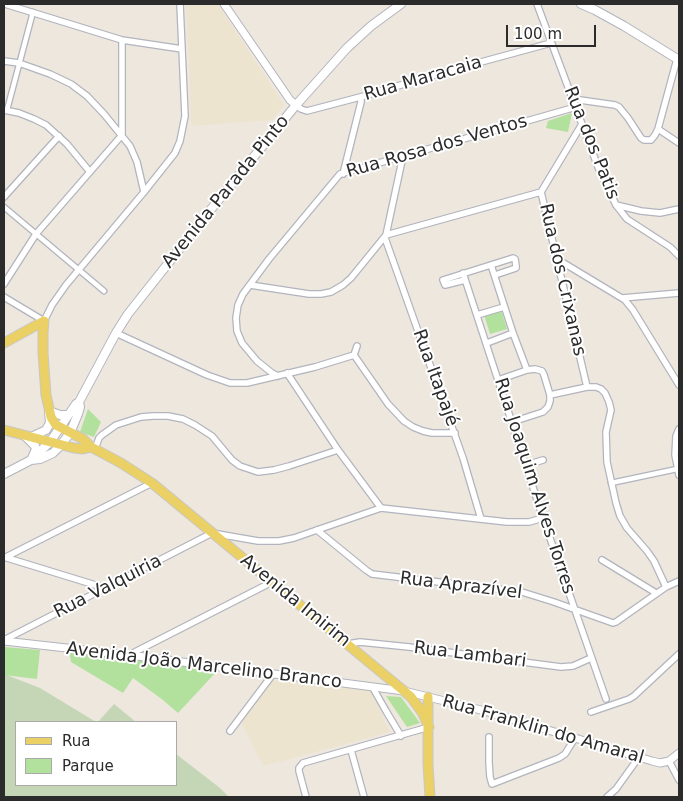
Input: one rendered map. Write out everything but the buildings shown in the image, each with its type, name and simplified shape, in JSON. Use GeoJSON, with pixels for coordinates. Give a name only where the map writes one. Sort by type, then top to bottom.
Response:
{"type":"FeatureCollection","features":[{"type":"Feature","properties":{"kind":"main road","name":"Avenida Parada Pinto"},"geometry":{"type":"LineString","coordinates":[[31,460],[50,442],[79,402],[128,314],[214,205],[296,105],[347,48],[371,26],[401,4]]}},
{"type":"Feature","properties":{"kind":"main road"},"geometry":{"type":"LineString","coordinates":[[581,4],[624,26],[678,59]]}},
{"type":"Feature","properties":{"kind":"main road"},"geometry":{"type":"LineString","coordinates":[[4,343],[44,321]]}},
{"type":"Feature","properties":{"kind":"main road"},"geometry":{"type":"LineString","coordinates":[[4,474],[31,460],[35,453],[35,446],[27,436],[46,430],[50,423],[43,352],[42,333],[44,321]]}},
{"type":"Feature","properties":{"kind":"main road","name":"Avenida Parada Pinto"},"geometry":{"type":"LineString","coordinates":[[31,460],[40,459],[53,453],[61,445],[70,433],[79,410],[79,402]]}},
{"type":"Feature","properties":{"kind":"main road"},"geometry":{"type":"LineString","coordinates":[[49,411],[60,415],[68,415]]}},
{"type":"Feature","properties":{"kind":"main road"},"geometry":{"type":"LineString","coordinates":[[49,411],[53,422],[60,428]]}},
{"type":"Feature","properties":{"kind":"main road","name":"Avenida Imirim"},"geometry":{"type":"LineString","coordinates":[[60,428],[83,439],[93,448],[126,465],[152,483],[411,697],[422,712],[428,728],[430,797]]}},
{"type":"Feature","properties":{"kind":"main road","name":"Avenida Imirim"},"geometry":{"type":"LineString","coordinates":[[4,430],[78,449],[93,448]]}},
{"type":"Feature","properties":{"kind":"main road"},"geometry":{"type":"LineString","coordinates":[[428,697],[428,728]]}},
{"type":"Feature","properties":{"kind":"street"},"geometry":{"type":"LineString","coordinates":[[5,4],[122,40],[182,50]]}},
{"type":"Feature","properties":{"kind":"street"},"geometry":{"type":"LineString","coordinates":[[35,4],[5,112],[19,113],[46,125],[59,136],[90,172]]}},
{"type":"Feature","properties":{"kind":"street"},"geometry":{"type":"LineString","coordinates":[[4,297],[44,321],[52,305],[66,285],[175,153],[180,141],[185,116],[180,4]]}},
{"type":"Feature","properties":{"kind":"street"},"geometry":{"type":"LineString","coordinates":[[224,4],[290,100],[296,105]]}},
{"type":"Feature","properties":{"kind":"street","name":"Rua dos Patis"},"geometry":{"type":"LineString","coordinates":[[537,4],[598,166],[616,205],[627,219],[670,247],[679,256]]}},
{"type":"Feature","properties":{"kind":"street"},"geometry":{"type":"LineString","coordinates":[[4,284],[36,234],[122,135],[122,40]]}},
{"type":"Feature","properties":{"kind":"street","name":"Rua Maracaia"},"geometry":{"type":"LineString","coordinates":[[296,105],[307,111],[551,43]]}},
{"type":"Feature","properties":{"kind":"street"},"geometry":{"type":"LineString","coordinates":[[573,99],[616,105],[628,118],[641,138],[651,140],[658,129],[678,59]]}},
{"type":"Feature","properties":{"kind":"street"},"geometry":{"type":"LineString","coordinates":[[4,61],[18,63],[50,74],[71,84],[87,96],[122,135],[134,153],[144,192]]}},
{"type":"Feature","properties":{"kind":"street"},"geometry":{"type":"LineString","coordinates":[[343,174],[361,97]]}},
{"type":"Feature","properties":{"kind":"street","name":"Rua Rosa dos Ventos"},"geometry":{"type":"LineString","coordinates":[[278,376],[257,361],[242,343],[237,331],[238,305],[250,284],[340,174],[576,107]]}},
{"type":"Feature","properties":{"kind":"street","name":"Rua dos Crixanas"},"geometry":{"type":"LineString","coordinates":[[582,124],[541,192],[587,387]]}},
{"type":"Feature","properties":{"kind":"street"},"geometry":{"type":"LineString","coordinates":[[658,129],[679,143]]}},
{"type":"Feature","properties":{"kind":"street"},"geometry":{"type":"LineString","coordinates":[[4,197],[59,136]]}},
{"type":"Feature","properties":{"kind":"street"},"geometry":{"type":"LineString","coordinates":[[250,284],[309,294],[331,292],[344,285],[386,236],[403,156]]}},
{"type":"Feature","properties":{"kind":"street"},"geometry":{"type":"LineString","coordinates":[[386,236],[541,192]]}},
{"type":"Feature","properties":{"kind":"street"},"geometry":{"type":"LineString","coordinates":[[616,205],[660,214],[679,209]]}},
{"type":"Feature","properties":{"kind":"street"},"geometry":{"type":"LineString","coordinates":[[4,207],[104,291]]}},
{"type":"Feature","properties":{"kind":"street","name":"Rua Itapajé"},"geometry":{"type":"LineString","coordinates":[[386,236],[454,433],[481,519]]}},
{"type":"Feature","properties":{"kind":"street"},"geometry":{"type":"LineString","coordinates":[[465,280],[444,285],[443,279],[514,259],[516,268],[495,275]]}},
{"type":"Feature","properties":{"kind":"street"},"geometry":{"type":"LineString","coordinates":[[557,259],[622,298],[633,310],[679,385]]}},
{"type":"Feature","properties":{"kind":"street"},"geometry":{"type":"LineString","coordinates":[[491,265],[527,370]]}},
{"type":"Feature","properties":{"kind":"street","name":"Rua Joaquim Alves Torres"},"geometry":{"type":"LineString","coordinates":[[463,273],[543,518],[606,699]]}},
{"type":"Feature","properties":{"kind":"street"},"geometry":{"type":"LineString","coordinates":[[622,298],[679,293]]}},
{"type":"Feature","properties":{"kind":"street"},"geometry":{"type":"LineString","coordinates":[[477,315],[504,307]]}},
{"type":"Feature","properties":{"kind":"street"},"geometry":{"type":"LineString","coordinates":[[116,333],[207,375],[230,383],[247,383],[315,367],[354,355]]}},
{"type":"Feature","properties":{"kind":"street"},"geometry":{"type":"LineString","coordinates":[[486,344],[513,333]]}},
{"type":"Feature","properties":{"kind":"street"},"geometry":{"type":"LineString","coordinates":[[356,346],[354,355],[388,404],[404,421],[423,431],[454,433]]}},
{"type":"Feature","properties":{"kind":"street"},"geometry":{"type":"LineString","coordinates":[[498,380],[535,369],[542,370],[544,375],[550,395],[548,407],[543,412],[512,422]]}},
{"type":"Feature","properties":{"kind":"street"},"geometry":{"type":"LineString","coordinates":[[287,373],[338,450],[381,508]]}},
{"type":"Feature","properties":{"kind":"street"},"geometry":{"type":"LineString","coordinates":[[550,395],[587,387],[596,387],[605,394],[610,410],[606,432],[607,462],[620,516],[627,528],[654,561],[666,586]]}},
{"type":"Feature","properties":{"kind":"street"},"geometry":{"type":"LineString","coordinates":[[93,448],[99,438],[111,427],[127,421],[153,416],[168,416],[182,419],[195,425],[212,436],[232,460],[240,466],[258,472],[289,466],[338,450]]}},
{"type":"Feature","properties":{"kind":"street"},"geometry":{"type":"LineString","coordinates":[[611,483],[679,471],[675,455],[675,442],[679,429]]}},
{"type":"Feature","properties":{"kind":"street"},"geometry":{"type":"LineString","coordinates":[[526,465],[543,460]]}},
{"type":"Feature","properties":{"kind":"street"},"geometry":{"type":"LineString","coordinates":[[4,557],[152,483]]}},
{"type":"Feature","properties":{"kind":"street"},"geometry":{"type":"LineString","coordinates":[[212,533],[258,541],[279,541],[294,538],[381,508],[517,523],[543,518]]}},
{"type":"Feature","properties":{"kind":"street","name":"Rua Aprazível"},"geometry":{"type":"LineString","coordinates":[[317,530],[372,574],[522,592],[575,609],[609,623],[616,622],[656,593]]}},
{"type":"Feature","properties":{"kind":"street","name":"Rua Valquiria"},"geometry":{"type":"LineString","coordinates":[[4,640],[212,533]]}},
{"type":"Feature","properties":{"kind":"street"},"geometry":{"type":"LineString","coordinates":[[230,548],[235,537]]}},
{"type":"Feature","properties":{"kind":"street"},"geometry":{"type":"LineString","coordinates":[[4,557],[105,588]]}},
{"type":"Feature","properties":{"kind":"street"},"geometry":{"type":"LineString","coordinates":[[602,560],[656,593],[666,586],[679,581]]}},
{"type":"Feature","properties":{"kind":"street"},"geometry":{"type":"LineString","coordinates":[[130,655],[272,582]]}},
{"type":"Feature","properties":{"kind":"street","name":"Avenida João Marcelino Branco"},"geometry":{"type":"LineString","coordinates":[[4,640],[404,691]]}},
{"type":"Feature","properties":{"kind":"street","name":"Rua Lambari"},"geometry":{"type":"LineString","coordinates":[[348,644],[360,642],[409,647],[561,667],[573,666],[591,658]]}},
{"type":"Feature","properties":{"kind":"street"},"geometry":{"type":"LineString","coordinates":[[590,712],[634,696],[679,654]]}},
{"type":"Feature","properties":{"kind":"street"},"geometry":{"type":"LineString","coordinates":[[230,731],[273,674]]}},
{"type":"Feature","properties":{"kind":"street"},"geometry":{"type":"LineString","coordinates":[[373,688],[401,736]]}},
{"type":"Feature","properties":{"kind":"street","name":"Rua Franklin do Amaral"},"geometry":{"type":"LineString","coordinates":[[404,691],[481,710],[660,763],[668,761],[679,753]]}},
{"type":"Feature","properties":{"kind":"street"},"geometry":{"type":"LineString","coordinates":[[306,797],[299,771],[303,763],[428,728]]}},
{"type":"Feature","properties":{"kind":"street"},"geometry":{"type":"LineString","coordinates":[[489,737],[489,763],[492,784],[559,758],[565,754],[575,738]]}},
{"type":"Feature","properties":{"kind":"street"},"geometry":{"type":"LineString","coordinates":[[350,750],[364,797]]}},
{"type":"Feature","properties":{"kind":"street"},"geometry":{"type":"LineString","coordinates":[[610,797],[639,757]]}},
{"type":"Feature","properties":{"kind":"street"},"geometry":{"type":"LineString","coordinates":[[668,761],[679,780]]}},
{"type":"Feature","properties":{"kind":"shaded area"},"geometry":{"type":"Polygon","coordinates":[[[186,4],[218,4],[284,105],[272,120],[191,126],[186,4]]]}},
{"type":"Feature","properties":{"kind":"shaded area"},"geometry":{"type":"Polygon","coordinates":[[[273,680],[370,690],[390,732],[263,766],[241,722],[273,680]]]}},
{"type":"Feature","properties":{"kind":"green space"},"geometry":{"type":"Polygon","coordinates":[[[572,113],[568,132],[546,128],[548,121],[572,113]]]}},
{"type":"Feature","properties":{"kind":"green space"},"geometry":{"type":"Polygon","coordinates":[[[501,310],[507,329],[490,334],[484,315],[501,310]]]}},
{"type":"Feature","properties":{"kind":"green space"},"geometry":{"type":"Polygon","coordinates":[[[88,409],[101,422],[94,437],[80,432],[88,409]]]}},
{"type":"Feature","properties":{"kind":"green space"},"geometry":{"type":"Polygon","coordinates":[[[4,647],[40,650],[37,679],[4,675],[4,647]]]}},
{"type":"Feature","properties":{"kind":"green space"},"geometry":{"type":"Polygon","coordinates":[[[69,651],[218,670],[178,713],[133,678],[123,693],[71,662],[69,651]]]}},
{"type":"Feature","properties":{"kind":"green space"},"geometry":{"type":"Polygon","coordinates":[[[4,674],[40,688],[94,721],[15,721],[15,786],[178,786],[178,756],[229,797],[4,797],[4,674]]]}},
{"type":"Feature","properties":{"kind":"green space"},"geometry":{"type":"Polygon","coordinates":[[[386,696],[401,697],[420,723],[407,727],[386,696]]]}},
{"type":"Feature","properties":{"kind":"green space"},"geometry":{"type":"Polygon","coordinates":[[[114,704],[135,721],[99,721],[114,704]]]}}]}
